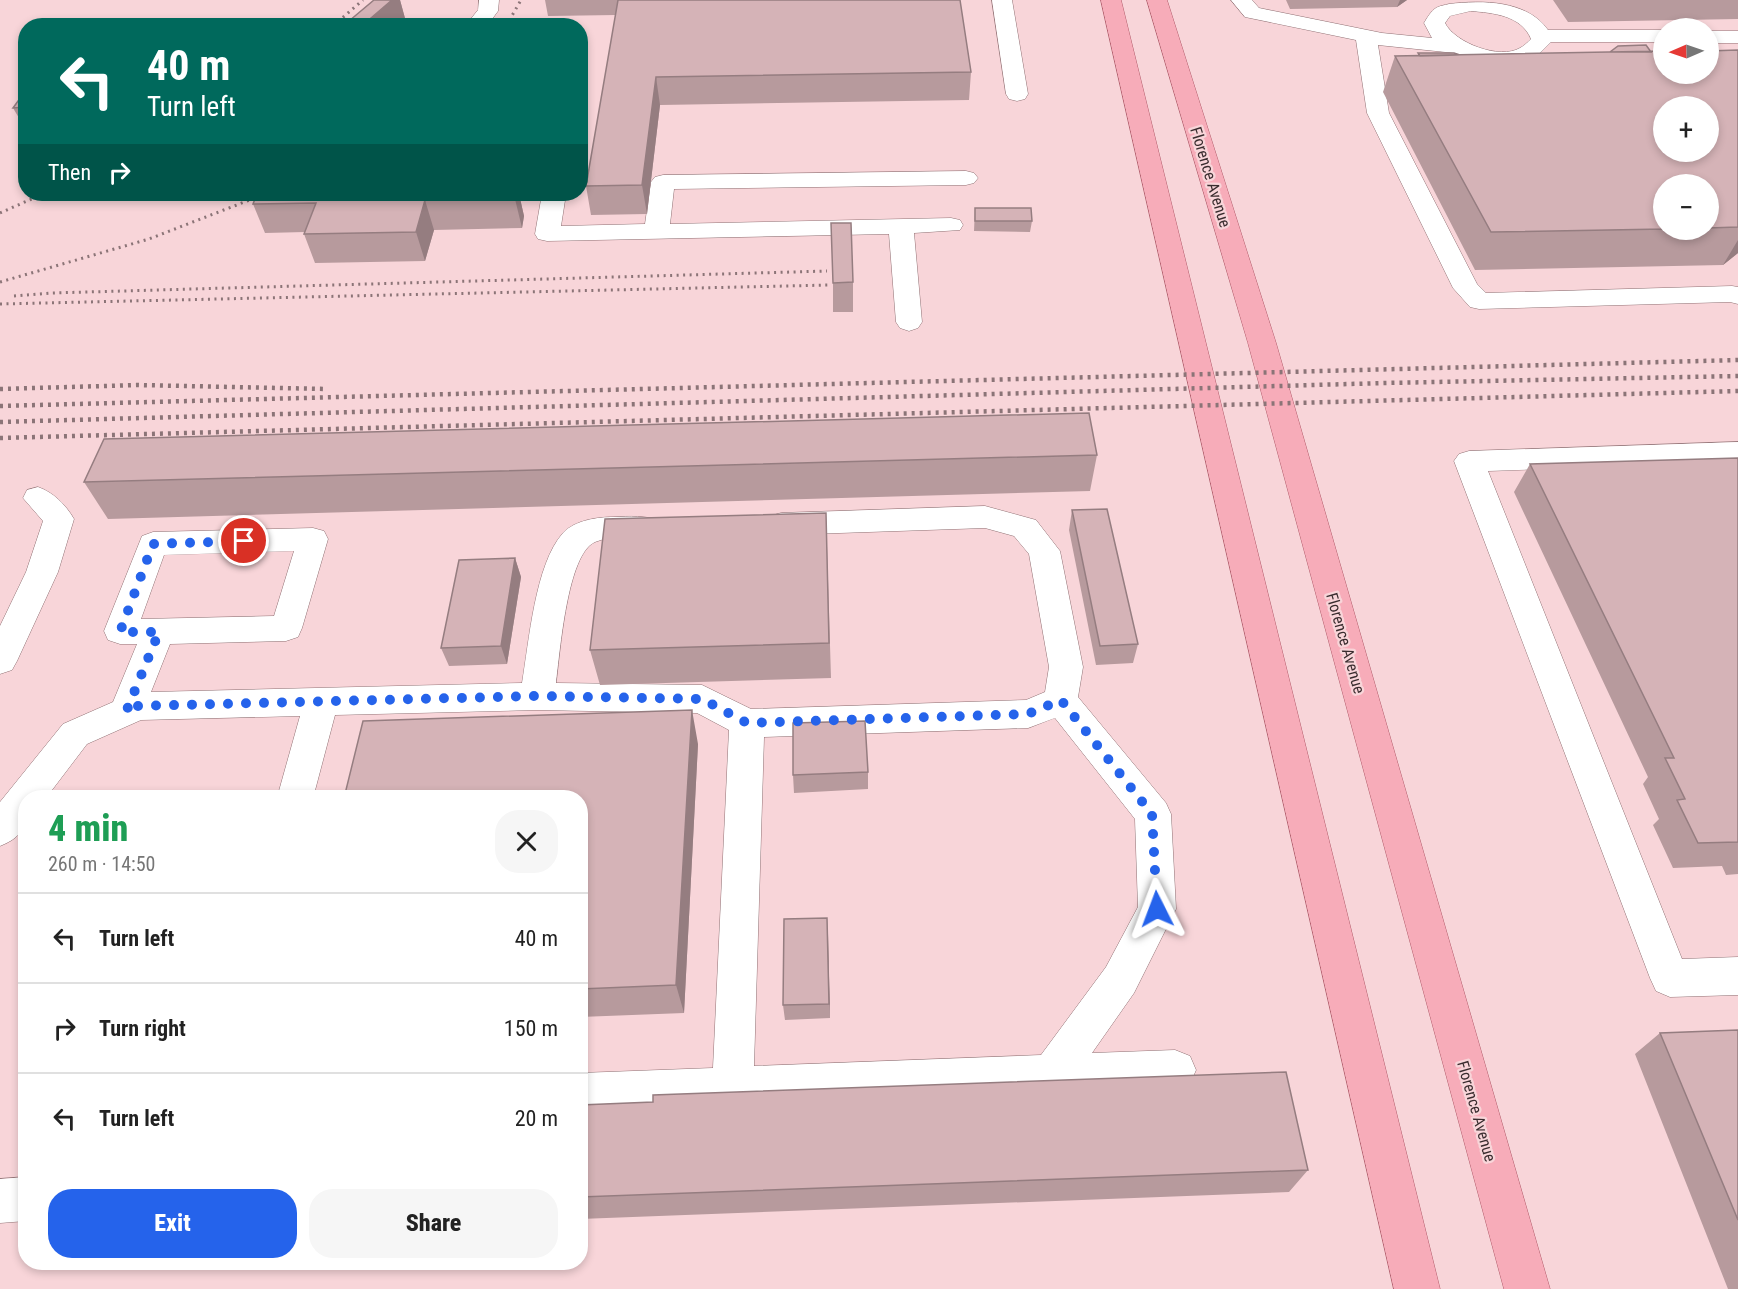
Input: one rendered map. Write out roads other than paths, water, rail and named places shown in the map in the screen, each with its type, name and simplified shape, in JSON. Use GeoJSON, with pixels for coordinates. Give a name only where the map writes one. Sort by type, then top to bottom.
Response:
{"type":"FeatureCollection","features":[{"type":"Feature","properties":{"kind":"main road"},"geometry":{"type":"LineString","coordinates":[[1111,0],[1417,1289]]}},
{"type":"Feature","properties":{"kind":"main road","name":"Florence Avenue"},"geometry":{"type":"LineString","coordinates":[[1157,0],[1262,343],[1527,1289]]}},
{"type":"Feature","properties":{"kind":"lane"},"geometry":{"type":"LineString","coordinates":[[482,18],[488,10],[489,0]]}},
{"type":"Feature","properties":{"kind":"lane"},"geometry":{"type":"LineString","coordinates":[[1002,0],[1017,94]]}},
{"type":"Feature","properties":{"kind":"lane"},"geometry":{"type":"LineString","coordinates":[[1241,0],[1252,13],[1366,36],[1456,47],[1480,55],[1515,57],[1529,54],[1538,48],[1542,36],[1533,23],[1486,3],[1455,7],[1443,11],[1436,18],[1434,26],[1438,35],[1456,47]]}},
{"type":"Feature","properties":{"kind":"lane"},"geometry":{"type":"LineString","coordinates":[[1366,36],[1378,113],[1466,288],[1479,301],[1731,294],[1738,296]]}},
{"type":"Feature","properties":{"kind":"lane"},"geometry":{"type":"LineString","coordinates":[[1542,36],[1653,36]]}},
{"type":"Feature","properties":{"kind":"lane"},"geometry":{"type":"LineString","coordinates":[[1719,36],[1738,37]]}},
{"type":"Feature","properties":{"kind":"lane"},"geometry":{"type":"LineString","coordinates":[[657,231],[663,182],[966,178]]}},
{"type":"Feature","properties":{"kind":"lane"},"geometry":{"type":"LineString","coordinates":[[553,201],[547,234],[951,225]]}},
{"type":"Feature","properties":{"kind":"lane"},"geometry":{"type":"LineString","coordinates":[[901,226],[909,322]]}},
{"type":"Feature","properties":{"kind":"lane"},"geometry":{"type":"LineString","coordinates":[[1738,452],[1469,461],[1670,978],[1738,976]]}},
{"type":"Feature","properties":{"kind":"lane"},"geometry":{"type":"LineString","coordinates":[[0,662],[42,572],[59,519],[38,498]]}},
{"type":"Feature","properties":{"kind":"lane"},"geometry":{"type":"LineString","coordinates":[[749,525],[986,517],[1024,528],[1044,550],[1066,667],[1061,700],[1152,814],[1157,909],[1120,980],[1051,1075]]}},
{"type":"Feature","properties":{"kind":"lane"},"geometry":{"type":"LineString","coordinates":[[537,696],[559,569],[574,541],[595,530],[678,527]]}},
{"type":"Feature","properties":{"kind":"lane"},"geometry":{"type":"LineString","coordinates":[[313,539],[286,628],[159,632],[120,632],[153,544],[313,539]]}},
{"type":"Feature","properties":{"kind":"lane"},"geometry":{"type":"LineString","coordinates":[[126,712],[159,632]]}},
{"type":"Feature","properties":{"kind":"lane"},"geometry":{"type":"LineString","coordinates":[[31,790],[75,734],[138,706],[537,696],[702,699],[747,723],[1028,714],[1061,700]]}},
{"type":"Feature","properties":{"kind":"lane"},"geometry":{"type":"LineString","coordinates":[[297,790],[321,702]]}},
{"type":"Feature","properties":{"kind":"lane"},"geometry":{"type":"LineString","coordinates":[[733,1088],[747,723]]}},
{"type":"Feature","properties":{"kind":"lane"},"geometry":{"type":"LineString","coordinates":[[0,830],[18,807]]}},
{"type":"Feature","properties":{"kind":"lane"},"geometry":{"type":"LineString","coordinates":[[588,1094],[1175,1070]]}},
{"type":"Feature","properties":{"kind":"lane"},"geometry":{"type":"LineString","coordinates":[[0,1201],[18,1200]]}},
{"type":"Feature","properties":{"kind":"railway"},"geometry":{"type":"LineString","coordinates":[[342,18],[363,0]]}},
{"type":"Feature","properties":{"kind":"railway"},"geometry":{"type":"LineString","coordinates":[[511,18],[521,0]]}},
{"type":"Feature","properties":{"kind":"railway"},"geometry":{"type":"LineString","coordinates":[[0,213],[27,201]]}},
{"type":"Feature","properties":{"kind":"railway"},"geometry":{"type":"LineString","coordinates":[[0,282],[149,239],[247,201]]}},
{"type":"Feature","properties":{"kind":"railway"},"geometry":{"type":"LineString","coordinates":[[14,296],[52,293],[827,271]]}},
{"type":"Feature","properties":{"kind":"railway"},"geometry":{"type":"LineString","coordinates":[[0,304],[829,285]]}},
{"type":"Feature","properties":{"kind":"railway"},"geometry":{"type":"LineString","coordinates":[[0,406],[1738,360]]}},
{"type":"Feature","properties":{"kind":"railway"},"geometry":{"type":"LineString","coordinates":[[0,422],[1385,383],[1738,376]]}},
{"type":"Feature","properties":{"kind":"railway"},"geometry":{"type":"LineString","coordinates":[[0,389],[138,385],[327,389]]}},
{"type":"Feature","properties":{"kind":"railway"},"geometry":{"type":"LineString","coordinates":[[0,438],[1738,391]]}}]}
